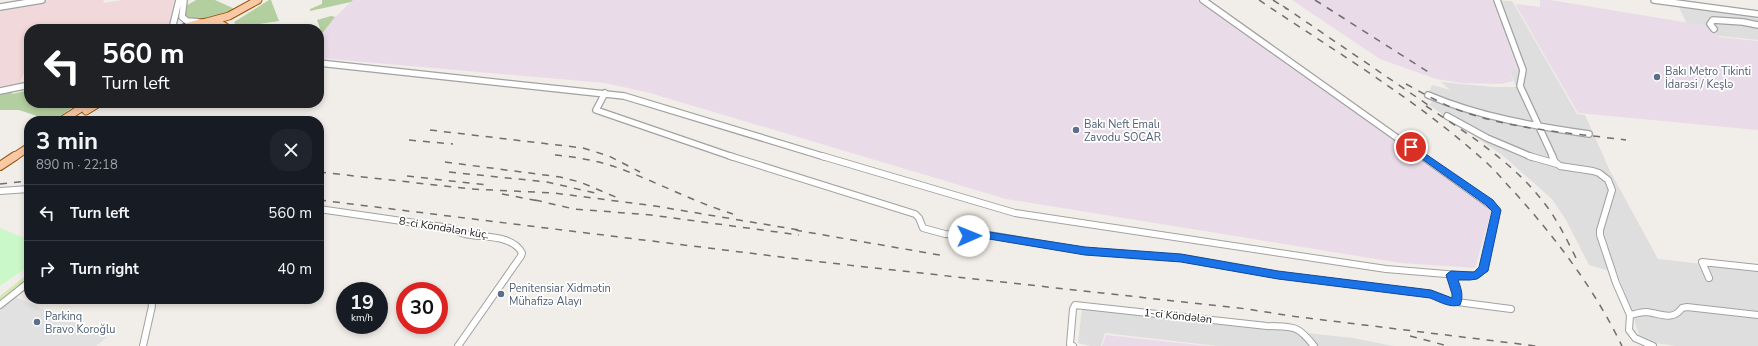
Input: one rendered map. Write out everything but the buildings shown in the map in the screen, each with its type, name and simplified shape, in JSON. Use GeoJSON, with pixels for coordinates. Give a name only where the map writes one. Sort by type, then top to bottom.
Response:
{"type":"FeatureCollection","features":[{"type":"Feature","properties":{"kind":"main road"},"geometry":{"type":"LineString","coordinates":[[199,24],[229,16],[258,0]]}},
{"type":"Feature","properties":{"kind":"main road"},"geometry":{"type":"LineString","coordinates":[[230,24],[236,18],[264,0]]}},
{"type":"Feature","properties":{"kind":"main road"},"geometry":{"type":"LineString","coordinates":[[203,23],[224,24]]}},
{"type":"Feature","properties":{"kind":"main road"},"geometry":{"type":"LineString","coordinates":[[73,116],[83,108]]}},
{"type":"Feature","properties":{"kind":"main road"},"geometry":{"type":"LineString","coordinates":[[78,116],[91,108]]}},
{"type":"Feature","properties":{"kind":"main road"},"geometry":{"type":"LineString","coordinates":[[0,160],[24,144]]}},
{"type":"Feature","properties":{"kind":"main road"},"geometry":{"type":"LineString","coordinates":[[0,166],[24,151]]}},
{"type":"Feature","properties":{"kind":"street"},"geometry":{"type":"LineString","coordinates":[[0,7],[42,0]]}},
{"type":"Feature","properties":{"kind":"street"},"geometry":{"type":"LineString","coordinates":[[173,24],[179,0]]}},
{"type":"Feature","properties":{"kind":"street"},"geometry":{"type":"LineString","coordinates":[[184,0],[182,17],[188,21],[203,23]]}},
{"type":"Feature","properties":{"kind":"street"},"geometry":{"type":"LineString","coordinates":[[324,64],[606,93],[638,99],[1001,210],[1386,269],[1470,276],[1477,275],[1484,269],[1497,215],[1497,210],[1494,206],[1203,0]]}},
{"type":"Feature","properties":{"kind":"street"},"geometry":{"type":"LineString","coordinates":[[1497,0],[1523,70],[1520,86],[1557,164]]}},
{"type":"Feature","properties":{"kind":"street"},"geometry":{"type":"LineString","coordinates":[[1654,0],[1758,14]]}},
{"type":"Feature","properties":{"kind":"street"},"geometry":{"type":"LineString","coordinates":[[1714,29],[1710,24],[1713,20],[1742,22],[1758,25]]}},
{"type":"Feature","properties":{"kind":"street"},"geometry":{"type":"LineString","coordinates":[[0,91],[24,86]]}},
{"type":"Feature","properties":{"kind":"street"},"geometry":{"type":"LineString","coordinates":[[606,93],[596,110],[702,147],[915,214],[919,218],[922,228],[930,232],[978,236],[989,235],[1085,251],[1181,258],[1278,275],[1431,294],[1452,302],[1512,309]]}},
{"type":"Feature","properties":{"kind":"street"},"geometry":{"type":"LineString","coordinates":[[1428,95],[1449,105],[1478,114],[1540,127],[1589,134]]}},
{"type":"Feature","properties":{"kind":"street"},"geometry":{"type":"LineString","coordinates":[[1448,116],[1472,131],[1513,150],[1557,164],[1598,172],[1607,179],[1612,192],[1600,230],[1600,235],[1616,283],[1630,316],[1629,326],[1632,334],[1642,342],[1653,346]]}},
{"type":"Feature","properties":{"kind":"street"},"geometry":{"type":"LineString","coordinates":[[0,191],[24,190]]}},
{"type":"Feature","properties":{"kind":"street","name":"8-ci Köndələn küç."},"geometry":{"type":"LineString","coordinates":[[324,210],[450,228],[464,234],[496,237],[519,247],[522,253],[521,256],[458,346]]}},
{"type":"Feature","properties":{"kind":"street"},"geometry":{"type":"LineString","coordinates":[[1710,278],[1702,262],[1758,268]]}},
{"type":"Feature","properties":{"kind":"street"},"geometry":{"type":"LineString","coordinates":[[1451,275],[1457,294],[1457,302]]}},
{"type":"Feature","properties":{"kind":"street"},"geometry":{"type":"LineString","coordinates":[[0,305],[24,286]]}},
{"type":"Feature","properties":{"kind":"street"},"geometry":{"type":"LineString","coordinates":[[143,346],[152,304]]}},
{"type":"Feature","properties":{"kind":"street","name":"1-ci Köndələn"},"geometry":{"type":"LineString","coordinates":[[1073,346],[1070,344],[1073,309],[1078,305],[1267,326],[1292,326],[1303,331],[1314,346]]}},
{"type":"Feature","properties":{"kind":"street"},"geometry":{"type":"LineString","coordinates":[[1630,316],[1643,312],[1670,316],[1680,311],[1682,308],[1687,307],[1758,315]]}},
{"type":"Feature","properties":{"kind":"shaded area"},"geometry":{"type":"Polygon","coordinates":[[[50,0],[104,0],[103,3],[122,0],[174,0],[169,24],[24,24],[24,72],[19,85],[0,89],[0,9],[50,0]]]}},
{"type":"Feature","properties":{"kind":"shaded area","name":"Bakı Neft Emalı Zavodu SOCAR"},"geometry":{"type":"Polygon","coordinates":[[[353,0],[1197,0],[1492,209],[1475,268],[1401,263],[1006,199],[650,93],[605,83],[324,58],[324,32],[335,17],[353,0]]]}},
{"type":"Feature","properties":{"kind":"shaded area"},"geometry":{"type":"Polygon","coordinates":[[[1292,0],[1492,0],[1518,70],[1510,70],[1513,81],[1501,84],[1462,83],[1436,79],[1380,59],[1292,0]]]}},
{"type":"Feature","properties":{"kind":"shaded area"},"geometry":{"type":"Polygon","coordinates":[[[1492,0],[1512,1],[1577,114],[1585,115],[1610,171],[1658,259],[1758,270],[1758,346],[1677,346],[1648,342],[1640,338],[1617,273],[1589,265],[1566,220],[1552,199],[1502,155],[1429,105],[1437,96],[1429,92],[1432,85],[1450,90],[1441,82],[1493,87],[1516,87],[1510,70],[1518,69],[1492,0]]]}},
{"type":"Feature","properties":{"kind":"shaded area","name":"Bakı Metro Tikinti İdarəsi / Keşlə"},"geometry":{"type":"Polygon","coordinates":[[[1540,0],[1550,0],[1708,26],[1719,37],[1758,41],[1758,130],[1578,113],[1515,4],[1540,7],[1540,0]]]}},
{"type":"Feature","properties":{"kind":"shaded area"},"geometry":{"type":"Polygon","coordinates":[[[1678,5],[1758,16],[1758,40],[1691,33],[1678,5]]]}},
{"type":"Feature","properties":{"kind":"shaded area","name":"Parkinq Bravo Koroğlu"},"geometry":{"type":"Polygon","coordinates":[[[15,297],[24,301],[24,304],[31,304],[107,337],[96,346],[0,346],[0,308],[15,297]]]}},
{"type":"Feature","properties":{"kind":"shaded area"},"geometry":{"type":"Polygon","coordinates":[[[1082,309],[1353,338],[1393,346],[1217,346],[1105,333],[1101,346],[1091,346],[1078,343],[1082,309]]]}},
{"type":"Feature","properties":{"kind":"shaded area"},"geometry":{"type":"Polygon","coordinates":[[[1106,335],[1208,346],[1102,346],[1106,335]]]}},
{"type":"Feature","properties":{"kind":"green space"},"geometry":{"type":"Polygon","coordinates":[[[196,0],[215,0],[237,10],[227,16],[193,21],[184,17],[184,7],[196,0]]]}},
{"type":"Feature","properties":{"kind":"green space"},"geometry":{"type":"Polygon","coordinates":[[[269,0],[271,0],[279,21],[259,24],[235,24],[234,22],[269,0]]]}},
{"type":"Feature","properties":{"kind":"green space"},"geometry":{"type":"Polygon","coordinates":[[[322,0],[353,0],[351,2],[310,11],[310,9],[322,4],[322,0]]]}},
{"type":"Feature","properties":{"kind":"green space"},"geometry":{"type":"Polygon","coordinates":[[[331,16],[335,17],[324,31],[324,24],[318,24],[317,20],[331,16]]]}},
{"type":"Feature","properties":{"kind":"green space"},"geometry":{"type":"Polygon","coordinates":[[[12,91],[12,94],[24,91],[24,108],[72,108],[60,116],[37,116],[19,110],[0,110],[0,93],[12,91]]]}},
{"type":"Feature","properties":{"kind":"green space"},"geometry":{"type":"Polygon","coordinates":[[[0,228],[24,238],[24,269],[0,286],[0,228]]]}},
{"type":"Feature","properties":{"kind":"green space"},"geometry":{"type":"Polygon","coordinates":[[[24,277],[24,284],[0,302],[0,296],[24,277]]]}},
{"type":"Feature","properties":{"kind":"railway"},"geometry":{"type":"LineString","coordinates":[[1259,0],[1406,98],[1462,141],[1492,168],[1532,212],[1575,267],[1600,305],[1622,346]]}},
{"type":"Feature","properties":{"kind":"railway"},"geometry":{"type":"LineString","coordinates":[[1273,0],[1287,9]]}},
{"type":"Feature","properties":{"kind":"railway"},"geometry":{"type":"LineString","coordinates":[[1315,0],[1430,73]]}},
{"type":"Feature","properties":{"kind":"railway"},"geometry":{"type":"LineString","coordinates":[[1283,6],[1431,107]]}},
{"type":"Feature","properties":{"kind":"railway"},"geometry":{"type":"LineString","coordinates":[[1406,84],[1451,107],[1486,119],[1526,127],[1626,140]]}},
{"type":"Feature","properties":{"kind":"railway"},"geometry":{"type":"LineString","coordinates":[[1426,106],[1492,152],[1507,164],[1536,192],[1552,214],[1578,262]]}},
{"type":"Feature","properties":{"kind":"railway"},"geometry":{"type":"LineString","coordinates":[[430,130],[583,148],[609,156],[640,172]]}},
{"type":"Feature","properties":{"kind":"railway"},"geometry":{"type":"LineString","coordinates":[[409,140],[453,144]]}},
{"type":"Feature","properties":{"kind":"railway"},"geometry":{"type":"LineString","coordinates":[[555,155],[588,160],[613,166],[704,204],[733,214]]}},
{"type":"Feature","properties":{"kind":"railway"},"geometry":{"type":"LineString","coordinates":[[445,162],[560,177],[580,182],[618,198]]}},
{"type":"Feature","properties":{"kind":"railway"},"geometry":{"type":"LineString","coordinates":[[449,172],[547,182],[595,193]]}},
{"type":"Feature","properties":{"kind":"railway"},"geometry":{"type":"LineString","coordinates":[[324,173],[471,189],[554,193],[655,206],[799,230]]}},
{"type":"Feature","properties":{"kind":"railway"},"geometry":{"type":"LineString","coordinates":[[407,176],[487,185]]}},
{"type":"Feature","properties":{"kind":"railway"},"geometry":{"type":"LineString","coordinates":[[0,184],[24,182]]}},
{"type":"Feature","properties":{"kind":"railway"},"geometry":{"type":"LineString","coordinates":[[502,194],[539,201]]}},
{"type":"Feature","properties":{"kind":"railway"},"geometry":{"type":"LineString","coordinates":[[535,200],[574,209],[651,215],[799,235]]}},
{"type":"Feature","properties":{"kind":"railway"},"geometry":{"type":"LineString","coordinates":[[324,201],[830,263],[1247,309],[1291,316],[1536,346]]}},
{"type":"Feature","properties":{"kind":"railway"},"geometry":{"type":"LineString","coordinates":[[795,230],[945,256]]}},
{"type":"Feature","properties":{"kind":"railway"},"geometry":{"type":"LineString","coordinates":[[1410,336],[1448,346]]}},
{"type":"Feature","properties":{"kind":"place","name":"Bakı Metro Tikinti İdarəsi / Keşlə"},"geometry":{"type":"Point","coordinates":[1657,77]}},
{"type":"Feature","properties":{"kind":"place","name":"Bakı Neft Emalı Zavodu SOCAR"},"geometry":{"type":"Point","coordinates":[1076,130]}},
{"type":"Feature","properties":{"kind":"place","name":"Penitensiar Xidmətin Mühafizə Alayı"},"geometry":{"type":"Point","coordinates":[501,294]}},
{"type":"Feature","properties":{"kind":"place","name":"Parkinq Bravo Koroğlu"},"geometry":{"type":"Point","coordinates":[37,322]}},
{"type":"Feature","properties":{"kind":"route"},"geometry":{"type":"LineString","coordinates":[[969,236],[989,235],[1085,251],[1139,254],[1149,256],[1158,255],[1181,258],[1278,275],[1431,294],[1452,302],[1457,302],[1457,294],[1451,275],[1477,275],[1484,269],[1497,210],[1489,202],[1411,147]]}}]}
